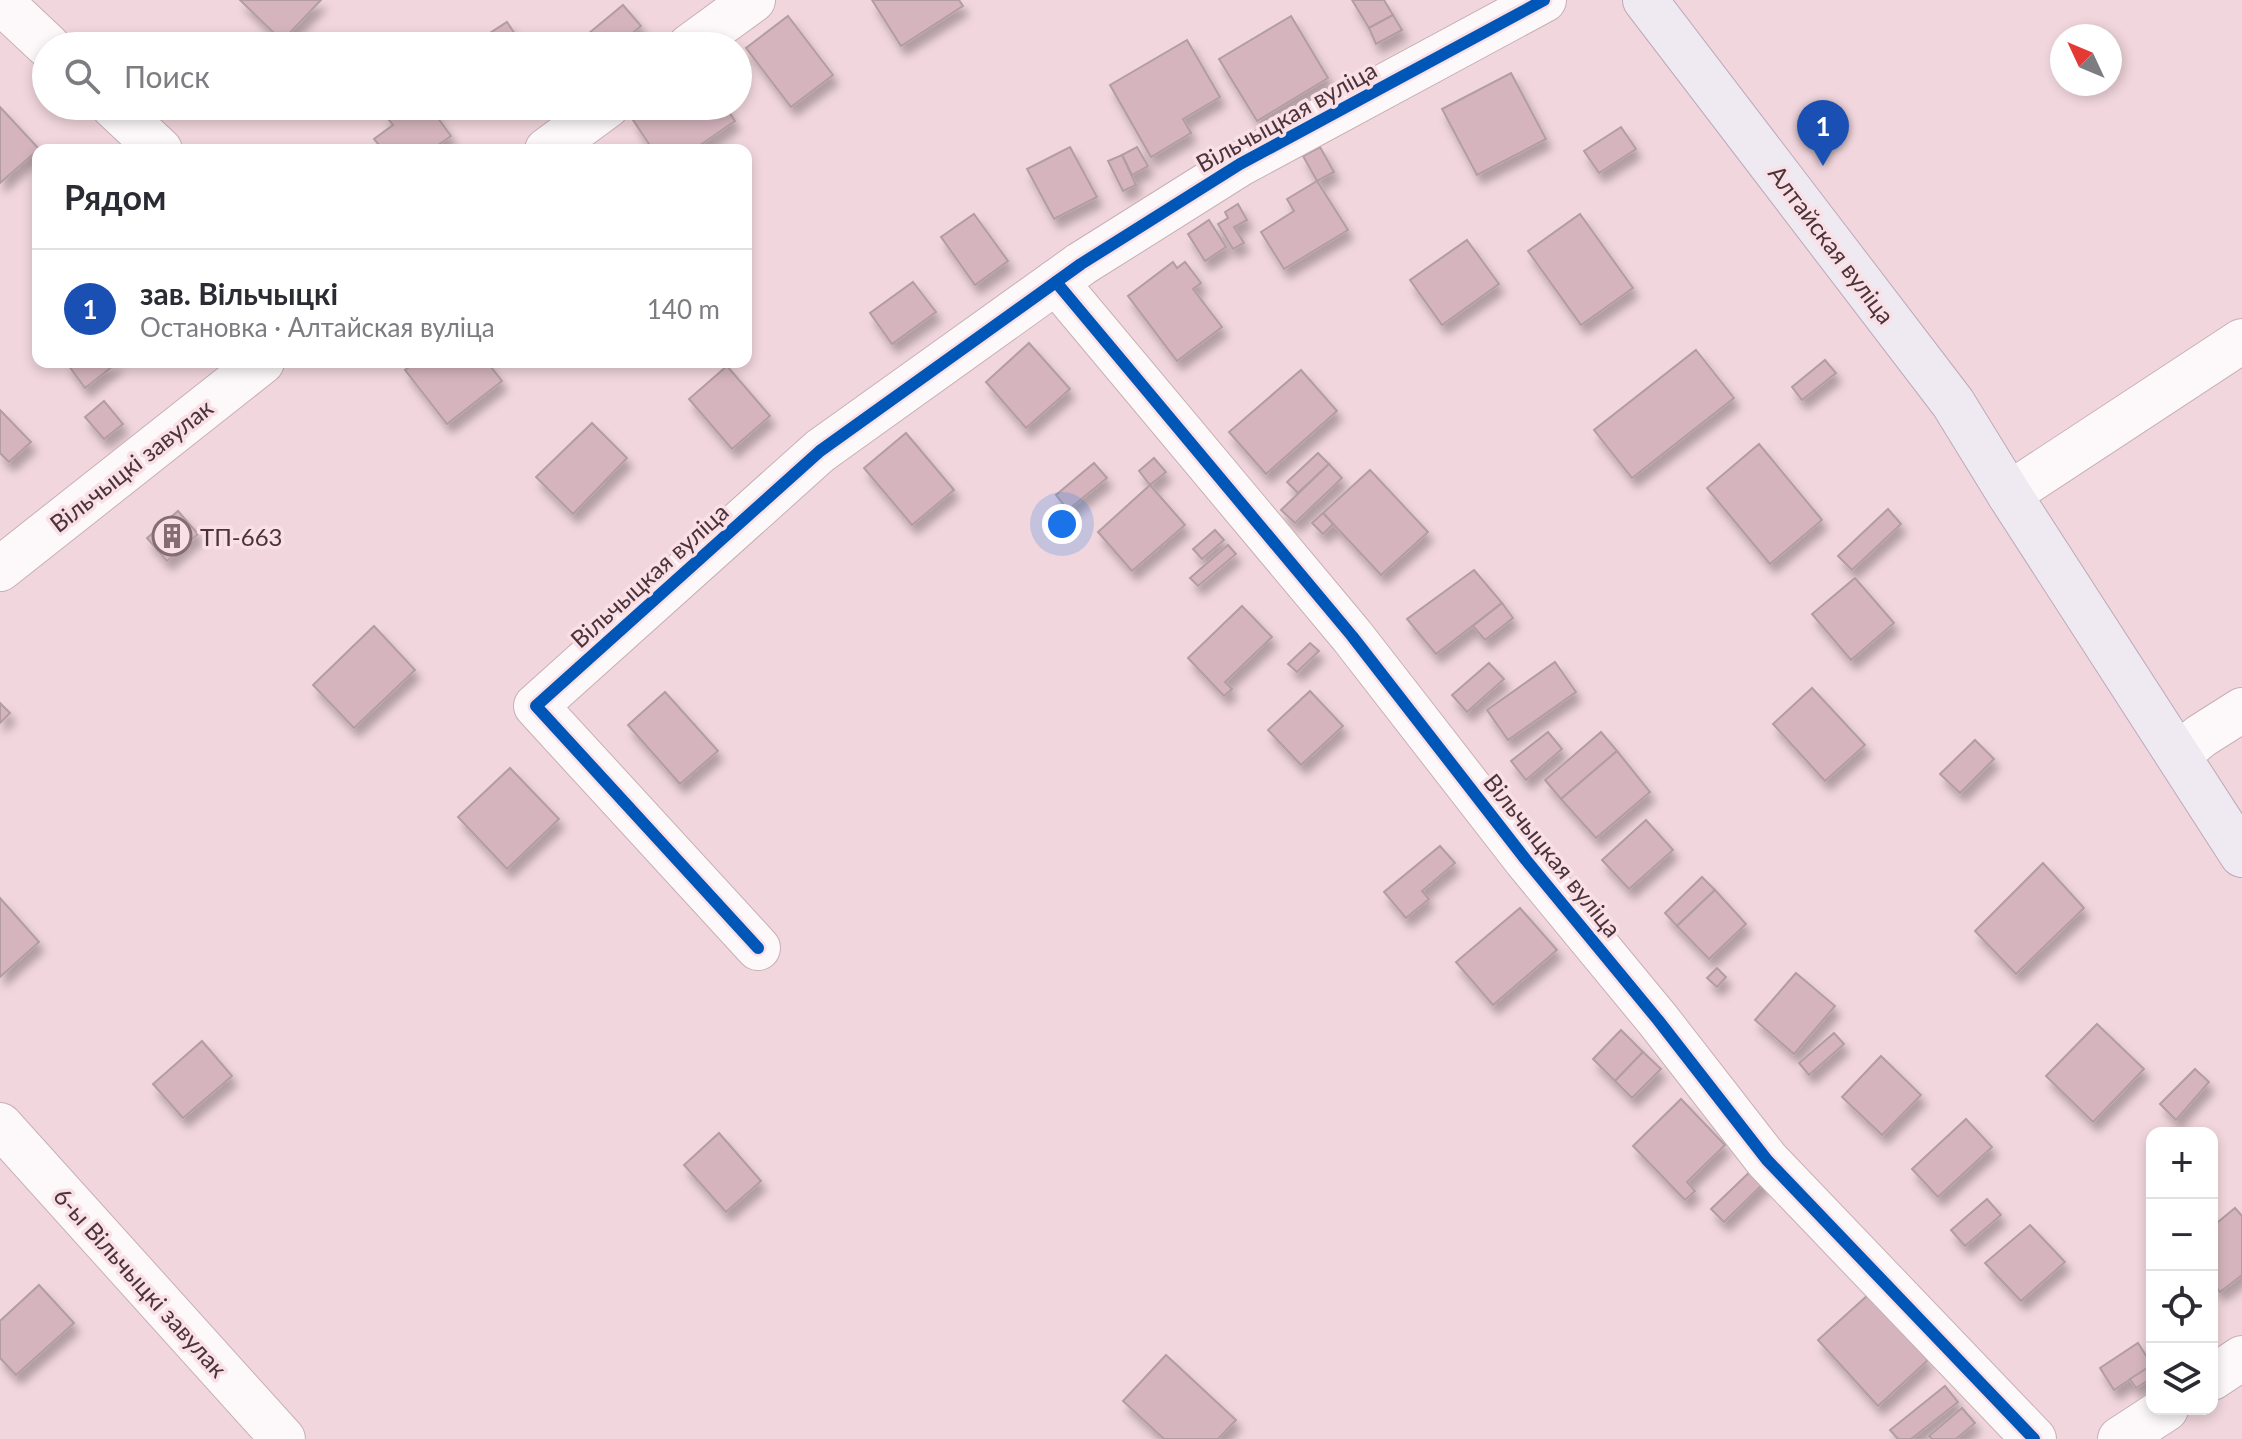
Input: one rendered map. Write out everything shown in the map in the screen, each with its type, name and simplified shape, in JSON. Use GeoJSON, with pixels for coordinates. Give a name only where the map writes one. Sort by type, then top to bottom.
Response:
{"type":"FeatureCollection","features":[{"type":"Feature","properties":{"kind":"main road","name":"Алтайская вуліца"},"geometry":{"type":"LineString","coordinates":[[1645,0],[1953,403],[2242,855]]}},
{"type":"Feature","properties":{"kind":"street"},"geometry":{"type":"LineString","coordinates":[[709,32],[753,0]]}},
{"type":"Feature","properties":{"kind":"street","name":"Вільчыцкая вуліца"},"geometry":{"type":"LineString","coordinates":[[758,948],[536,706],[820,451],[1056,282],[1240,164],[1544,0]]}},
{"type":"Feature","properties":{"kind":"street"},"geometry":{"type":"LineString","coordinates":[[0,1],[33,32]]}},
{"type":"Feature","properties":{"kind":"street"},"geometry":{"type":"LineString","coordinates":[[128,120],[154,144]]}},
{"type":"Feature","properties":{"kind":"street"},"geometry":{"type":"LineString","coordinates":[[555,144],[588,120]]}},
{"type":"Feature","properties":{"kind":"street","name":"Вільчыцкая вуліца"},"geometry":{"type":"LineString","coordinates":[[1056,282],[1352,636],[1526,860],[1658,1020],[1767,1160],[2034,1439]]}},
{"type":"Feature","properties":{"kind":"street"},"geometry":{"type":"LineString","coordinates":[[2009,494],[2242,341]]}},
{"type":"Feature","properties":{"kind":"street","name":"Вільчыцкі завулак"},"geometry":{"type":"LineString","coordinates":[[0,569],[254,368]]}},
{"type":"Feature","properties":{"kind":"street"},"geometry":{"type":"LineString","coordinates":[[2178,755],[2242,710]]}},
{"type":"Feature","properties":{"kind":"street","name":"6-ы Вільчыцкі завулак"},"geometry":{"type":"LineString","coordinates":[[0,1125],[283,1439]]}},
{"type":"Feature","properties":{"kind":"street"},"geometry":{"type":"LineString","coordinates":[[2218,1374],[2242,1358]]}},
{"type":"Feature","properties":{"kind":"street"},"geometry":{"type":"LineString","coordinates":[[2120,1439],[2157,1415]]}},
{"type":"Feature","properties":{"kind":"building"},"geometry":{"type":"Polygon","coordinates":[[[240,0],[321,0],[291,32],[273,32],[240,0]]]}},
{"type":"Feature","properties":{"kind":"building"},"geometry":{"type":"Polygon","coordinates":[[[872,0],[959,0],[963,6],[901,46],[872,0]]]}},
{"type":"Feature","properties":{"kind":"building"},"geometry":{"type":"Polygon","coordinates":[[[1352,0],[1384,0],[1393,15],[1369,28],[1352,0]]]}},
{"type":"Feature","properties":{"kind":"building"},"geometry":{"type":"Polygon","coordinates":[[[623,5],[641,26],[634,32],[590,32],[623,5]]]}},
{"type":"Feature","properties":{"kind":"building"},"geometry":{"type":"Polygon","coordinates":[[[1393,15],[1402,30],[1376,44],[1369,28],[1393,15]]]}},
{"type":"Feature","properties":{"kind":"building"},"geometry":{"type":"Polygon","coordinates":[[[788,16],[833,75],[791,107],[752,56],[752,43],[788,16]]]}},
{"type":"Feature","properties":{"kind":"building"},"geometry":{"type":"Polygon","coordinates":[[[1291,16],[1328,78],[1257,121],[1219,59],[1291,16]]]}},
{"type":"Feature","properties":{"kind":"building"},"geometry":{"type":"Polygon","coordinates":[[[507,22],[514,32],[492,32],[507,22]]]}},
{"type":"Feature","properties":{"kind":"building"},"geometry":{"type":"Polygon","coordinates":[[[1187,40],[1220,97],[1183,119],[1191,133],[1151,157],[1110,85],[1187,40]]]}},
{"type":"Feature","properties":{"kind":"building"},"geometry":{"type":"Polygon","coordinates":[[[1511,73],[1546,139],[1477,175],[1442,109],[1511,73]]]}},
{"type":"Feature","properties":{"kind":"building"},"geometry":{"type":"Polygon","coordinates":[[[0,107],[34,144],[32,155],[0,183],[0,107]]]}},
{"type":"Feature","properties":{"kind":"building"},"geometry":{"type":"Polygon","coordinates":[[[389,120],[439,120],[451,136],[440,144],[378,144],[374,139],[393,125],[389,120]]]}},
{"type":"Feature","properties":{"kind":"building"},"geometry":{"type":"Polygon","coordinates":[[[633,120],[735,121],[702,144],[649,144],[633,120]]]}},
{"type":"Feature","properties":{"kind":"building"},"geometry":{"type":"Polygon","coordinates":[[[1621,127],[1636,149],[1599,173],[1584,151],[1621,127]]]}},
{"type":"Feature","properties":{"kind":"building"},"geometry":{"type":"Polygon","coordinates":[[[1070,147],[1097,197],[1054,219],[1027,169],[1070,147]]]}},
{"type":"Feature","properties":{"kind":"building"},"geometry":{"type":"Polygon","coordinates":[[[1137,147],[1148,166],[1132,175],[1122,155],[1137,147]]]}},
{"type":"Feature","properties":{"kind":"building"},"geometry":{"type":"Polygon","coordinates":[[[1320,147],[1334,172],[1317,181],[1303,156],[1320,147]]]}},
{"type":"Feature","properties":{"kind":"building"},"geometry":{"type":"Polygon","coordinates":[[[1122,155],[1136,185],[1123,191],[1108,161],[1122,155]]]}},
{"type":"Feature","properties":{"kind":"building"},"geometry":{"type":"Polygon","coordinates":[[[1317,181],[1348,230],[1284,269],[1261,232],[1294,211],[1287,199],[1317,181]]]}},
{"type":"Feature","properties":{"kind":"building"},"geometry":{"type":"Polygon","coordinates":[[[1238,204],[1247,220],[1234,227],[1244,243],[1233,249],[1218,224],[1228,218],[1225,212],[1238,204]]]}},
{"type":"Feature","properties":{"kind":"building"},"geometry":{"type":"Polygon","coordinates":[[[974,214],[1008,261],[975,285],[941,237],[974,214]]]}},
{"type":"Feature","properties":{"kind":"building"},"geometry":{"type":"Polygon","coordinates":[[[1580,214],[1633,288],[1581,325],[1528,251],[1580,214]]]}},
{"type":"Feature","properties":{"kind":"building"},"geometry":{"type":"Polygon","coordinates":[[[1209,220],[1226,247],[1205,261],[1188,234],[1209,220]]]}},
{"type":"Feature","properties":{"kind":"building"},"geometry":{"type":"Polygon","coordinates":[[[1467,240],[1499,284],[1442,325],[1410,280],[1467,240]]]}},
{"type":"Feature","properties":{"kind":"building"},"geometry":{"type":"Polygon","coordinates":[[[1173,262],[1177,268],[1185,262],[1201,283],[1193,289],[1222,327],[1177,361],[1128,296],[1173,262]]]}},
{"type":"Feature","properties":{"kind":"building"},"geometry":{"type":"Polygon","coordinates":[[[913,282],[936,312],[892,344],[870,313],[913,282]]]}},
{"type":"Feature","properties":{"kind":"building"},"geometry":{"type":"Polygon","coordinates":[[[1029,343],[1070,389],[1026,428],[986,382],[1029,343]]]}},
{"type":"Feature","properties":{"kind":"building"},"geometry":{"type":"Polygon","coordinates":[[[1696,350],[1734,398],[1632,478],[1594,430],[1696,350]]]}},
{"type":"Feature","properties":{"kind":"building"},"geometry":{"type":"Polygon","coordinates":[[[1825,360],[1836,373],[1802,400],[1792,387],[1825,360]]]}},
{"type":"Feature","properties":{"kind":"building"},"geometry":{"type":"Polygon","coordinates":[[[70,368],[110,368],[85,388],[70,368]]]}},
{"type":"Feature","properties":{"kind":"building"},"geometry":{"type":"Polygon","coordinates":[[[492,368],[502,381],[447,424],[405,370],[492,368]]]}},
{"type":"Feature","properties":{"kind":"building"},"geometry":{"type":"Polygon","coordinates":[[[725,368],[729,368],[770,416],[732,449],[689,399],[725,368]]]}},
{"type":"Feature","properties":{"kind":"building"},"geometry":{"type":"Polygon","coordinates":[[[1301,370],[1337,411],[1266,474],[1229,432],[1301,370]]]}},
{"type":"Feature","properties":{"kind":"building"},"geometry":{"type":"Polygon","coordinates":[[[104,401],[123,424],[104,439],[85,417],[104,401]]]}},
{"type":"Feature","properties":{"kind":"building"},"geometry":{"type":"Polygon","coordinates":[[[0,410],[31,442],[9,462],[0,453],[0,410]]]}},
{"type":"Feature","properties":{"kind":"building"},"geometry":{"type":"Polygon","coordinates":[[[592,423],[627,458],[573,514],[536,477],[592,423]]]}},
{"type":"Feature","properties":{"kind":"building"},"geometry":{"type":"Polygon","coordinates":[[[906,433],[954,490],[912,525],[864,468],[906,433]]]}},
{"type":"Feature","properties":{"kind":"building"},"geometry":{"type":"Polygon","coordinates":[[[1759,444],[1822,520],[1770,564],[1707,488],[1759,444]]]}},
{"type":"Feature","properties":{"kind":"building"},"geometry":{"type":"Polygon","coordinates":[[[1318,453],[1329,464],[1298,493],[1287,482],[1318,453]]]}},
{"type":"Feature","properties":{"kind":"building"},"geometry":{"type":"Polygon","coordinates":[[[1154,458],[1166,472],[1150,485],[1139,471],[1154,458]]]}},
{"type":"Feature","properties":{"kind":"building"},"geometry":{"type":"Polygon","coordinates":[[[1094,463],[1107,478],[1068,510],[1056,495],[1094,463]]]}},
{"type":"Feature","properties":{"kind":"building"},"geometry":{"type":"Polygon","coordinates":[[[1329,464],[1342,478],[1295,523],[1281,510],[1329,464]]]}},
{"type":"Feature","properties":{"kind":"building"},"geometry":{"type":"Polygon","coordinates":[[[1370,470],[1428,532],[1381,575],[1323,513],[1370,470]]]}},
{"type":"Feature","properties":{"kind":"building"},"geometry":{"type":"Polygon","coordinates":[[[1150,485],[1185,525],[1132,571],[1098,532],[1150,485]]]}},
{"type":"Feature","properties":{"kind":"building"},"geometry":{"type":"Polygon","coordinates":[[[1888,509],[1901,524],[1852,570],[1838,556],[1888,509]]]}},
{"type":"Feature","properties":{"kind":"building","name":"ТП-663"},"geometry":{"type":"Polygon","coordinates":[[[178,511],[198,534],[167,561],[147,538],[178,511]]]}},
{"type":"Feature","properties":{"kind":"building"},"geometry":{"type":"Polygon","coordinates":[[[1323,513],[1333,524],[1323,534],[1312,523],[1323,513]]]}},
{"type":"Feature","properties":{"kind":"building"},"geometry":{"type":"Polygon","coordinates":[[[1215,530],[1224,540],[1202,559],[1193,549],[1215,530]]]}},
{"type":"Feature","properties":{"kind":"building"},"geometry":{"type":"Polygon","coordinates":[[[1228,545],[1236,554],[1198,586],[1190,578],[1228,545]]]}},
{"type":"Feature","properties":{"kind":"building"},"geometry":{"type":"Polygon","coordinates":[[[1474,570],[1502,603],[1436,654],[1407,619],[1474,570]]]}},
{"type":"Feature","properties":{"kind":"building"},"geometry":{"type":"Polygon","coordinates":[[[1855,578],[1894,623],[1851,660],[1812,614],[1855,578]]]}},
{"type":"Feature","properties":{"kind":"building"},"geometry":{"type":"Polygon","coordinates":[[[1502,603],[1513,618],[1485,640],[1473,626],[1502,603]]]}},
{"type":"Feature","properties":{"kind":"building"},"geometry":{"type":"Polygon","coordinates":[[[1242,606],[1272,637],[1225,682],[1232,689],[1224,696],[1188,658],[1242,606]]]}},
{"type":"Feature","properties":{"kind":"building"},"geometry":{"type":"Polygon","coordinates":[[[374,626],[415,670],[354,728],[313,685],[374,626]]]}},
{"type":"Feature","properties":{"kind":"building"},"geometry":{"type":"Polygon","coordinates":[[[1310,643],[1319,651],[1297,672],[1288,664],[1310,643]]]}},
{"type":"Feature","properties":{"kind":"building"},"geometry":{"type":"Polygon","coordinates":[[[1555,662],[1576,692],[1508,740],[1487,710],[1555,662]]]}},
{"type":"Feature","properties":{"kind":"building"},"geometry":{"type":"Polygon","coordinates":[[[1489,663],[1504,679],[1467,712],[1452,695],[1489,663]]]}},
{"type":"Feature","properties":{"kind":"building"},"geometry":{"type":"Polygon","coordinates":[[[1812,688],[1865,745],[1825,781],[1773,724],[1812,688]]]}},
{"type":"Feature","properties":{"kind":"building"},"geometry":{"type":"Polygon","coordinates":[[[1310,691],[1343,726],[1301,765],[1268,730],[1310,691]]]}},
{"type":"Feature","properties":{"kind":"building"},"geometry":{"type":"Polygon","coordinates":[[[665,692],[718,751],[680,784],[628,725],[665,692]]]}},
{"type":"Feature","properties":{"kind":"building"},"geometry":{"type":"Polygon","coordinates":[[[0,703],[10,713],[0,723],[0,703]]]}},
{"type":"Feature","properties":{"kind":"building"},"geometry":{"type":"Polygon","coordinates":[[[1548,732],[1562,749],[1526,780],[1511,761],[1548,732]]]}},
{"type":"Feature","properties":{"kind":"building"},"geometry":{"type":"Polygon","coordinates":[[[1601,732],[1617,751],[1561,799],[1545,780],[1601,732]]]}},
{"type":"Feature","properties":{"kind":"building"},"geometry":{"type":"Polygon","coordinates":[[[1975,740],[1994,759],[1960,793],[1940,774],[1975,740]]]}},
{"type":"Feature","properties":{"kind":"building"},"geometry":{"type":"Polygon","coordinates":[[[1617,751],[1650,792],[1596,838],[1561,799],[1617,751]]]}},
{"type":"Feature","properties":{"kind":"building"},"geometry":{"type":"Polygon","coordinates":[[[510,768],[559,819],[507,869],[458,817],[510,768]]]}},
{"type":"Feature","properties":{"kind":"building"},"geometry":{"type":"Polygon","coordinates":[[[1646,820],[1673,850],[1629,889],[1602,860],[1646,820]]]}},
{"type":"Feature","properties":{"kind":"building"},"geometry":{"type":"Polygon","coordinates":[[[1440,846],[1455,863],[1422,891],[1429,899],[1406,918],[1384,892],[1440,846]]]}},
{"type":"Feature","properties":{"kind":"building"},"geometry":{"type":"Polygon","coordinates":[[[2043,863],[2084,908],[2016,974],[1975,931],[2043,863]]]}},
{"type":"Feature","properties":{"kind":"building"},"geometry":{"type":"Polygon","coordinates":[[[1702,877],[1715,890],[1677,926],[1665,913],[1702,877]]]}},
{"type":"Feature","properties":{"kind":"building"},"geometry":{"type":"Polygon","coordinates":[[[1715,890],[1746,924],[1709,959],[1677,926],[1715,890]]]}},
{"type":"Feature","properties":{"kind":"building"},"geometry":{"type":"Polygon","coordinates":[[[0,898],[39,942],[0,977],[0,898]]]}},
{"type":"Feature","properties":{"kind":"building"},"geometry":{"type":"Polygon","coordinates":[[[1520,908],[1557,950],[1493,1005],[1456,962],[1520,908]]]}},
{"type":"Feature","properties":{"kind":"building"},"geometry":{"type":"Polygon","coordinates":[[[1717,968],[1726,977],[1717,987],[1707,978],[1717,968]]]}},
{"type":"Feature","properties":{"kind":"building"},"geometry":{"type":"Polygon","coordinates":[[[1796,973],[1835,1006],[1794,1054],[1755,1020],[1796,973]]]}},
{"type":"Feature","properties":{"kind":"building"},"geometry":{"type":"Polygon","coordinates":[[[2097,1024],[2144,1069],[2093,1122],[2046,1076],[2097,1024]]]}},
{"type":"Feature","properties":{"kind":"building"},"geometry":{"type":"Polygon","coordinates":[[[1621,1030],[1643,1052],[1615,1081],[1593,1059],[1621,1030]]]}},
{"type":"Feature","properties":{"kind":"building"},"geometry":{"type":"Polygon","coordinates":[[[1834,1033],[1844,1044],[1809,1075],[1799,1063],[1834,1033]]]}},
{"type":"Feature","properties":{"kind":"building"},"geometry":{"type":"Polygon","coordinates":[[[202,1041],[232,1076],[183,1118],[153,1084],[202,1041]]]}},
{"type":"Feature","properties":{"kind":"building"},"geometry":{"type":"Polygon","coordinates":[[[1643,1052],[1661,1069],[1632,1098],[1615,1081],[1643,1052]]]}},
{"type":"Feature","properties":{"kind":"building"},"geometry":{"type":"Polygon","coordinates":[[[1881,1056],[1921,1095],[1882,1135],[1842,1097],[1881,1056]]]}},
{"type":"Feature","properties":{"kind":"building"},"geometry":{"type":"Polygon","coordinates":[[[2195,1069],[2209,1082],[2176,1120],[2160,1104],[2195,1069]]]}},
{"type":"Feature","properties":{"kind":"building"},"geometry":{"type":"Polygon","coordinates":[[[1681,1099],[1725,1145],[1687,1182],[1695,1191],[1685,1200],[1633,1146],[1681,1099]]]}},
{"type":"Feature","properties":{"kind":"building"},"geometry":{"type":"Polygon","coordinates":[[[1966,1119],[1992,1147],[1938,1197],[1912,1169],[1966,1119]]]}},
{"type":"Feature","properties":{"kind":"building"},"geometry":{"type":"Polygon","coordinates":[[[719,1133],[761,1181],[726,1212],[684,1165],[719,1133]]]}},
{"type":"Feature","properties":{"kind":"building"},"geometry":{"type":"Polygon","coordinates":[[[1755,1167],[1767,1180],[1724,1222],[1711,1209],[1755,1167]]]}},
{"type":"Feature","properties":{"kind":"building"},"geometry":{"type":"Polygon","coordinates":[[[1987,1199],[2001,1215],[1965,1246],[1951,1230],[1987,1199]]]}},
{"type":"Feature","properties":{"kind":"building"},"geometry":{"type":"Polygon","coordinates":[[[2235,1208],[2242,1216],[2242,1275],[2220,1292],[2218,1290],[2218,1222],[2235,1208]]]}},
{"type":"Feature","properties":{"kind":"building"},"geometry":{"type":"Polygon","coordinates":[[[2030,1225],[2065,1262],[2021,1301],[1985,1263],[2030,1225]]]}},
{"type":"Feature","properties":{"kind":"building"},"geometry":{"type":"Polygon","coordinates":[[[39,1285],[74,1323],[16,1375],[0,1358],[0,1321],[39,1285]]]}},
{"type":"Feature","properties":{"kind":"building"},"geometry":{"type":"Polygon","coordinates":[[[1868,1295],[1928,1360],[1878,1406],[1818,1340],[1868,1295]]]}},
{"type":"Feature","properties":{"kind":"building"},"geometry":{"type":"Polygon","coordinates":[[[2138,1343],[2146,1356],[2146,1369],[2114,1390],[2100,1368],[2138,1343]]]}},
{"type":"Feature","properties":{"kind":"building"},"geometry":{"type":"Polygon","coordinates":[[[1166,1355],[1236,1420],[1218,1439],[1164,1439],[1123,1401],[1166,1355]]]}},
{"type":"Feature","properties":{"kind":"building"},"geometry":{"type":"Polygon","coordinates":[[[2146,1369],[2146,1382],[2136,1388],[2130,1379],[2146,1369]]]}},
{"type":"Feature","properties":{"kind":"building"},"geometry":{"type":"Polygon","coordinates":[[[1945,1386],[1958,1402],[1911,1439],[1898,1439],[1890,1430],[1945,1386]]]}},
{"type":"Feature","properties":{"kind":"building"},"geometry":{"type":"Polygon","coordinates":[[[1962,1408],[1975,1423],[1956,1439],[1932,1439],[1929,1436],[1962,1408]]]}},
{"type":"Feature","properties":{"kind":"cycle path"},"geometry":{"type":"LineString","coordinates":[[758,948],[536,706],[820,451],[1081,264],[1240,164],[1544,0]]}},
{"type":"Feature","properties":{"kind":"cycle path"},"geometry":{"type":"LineString","coordinates":[[1056,282],[1352,636],[1526,860],[1658,1020],[1767,1160],[2034,1439]]}},
{"type":"Feature","properties":{"kind":"place","name":"зав. Вільчыцкі"},"geometry":{"type":"Point","coordinates":[1823,166]}},
{"type":"Feature","properties":{"kind":"place","name":"ТП-663"},"geometry":{"type":"Point","coordinates":[172,536]}}]}
